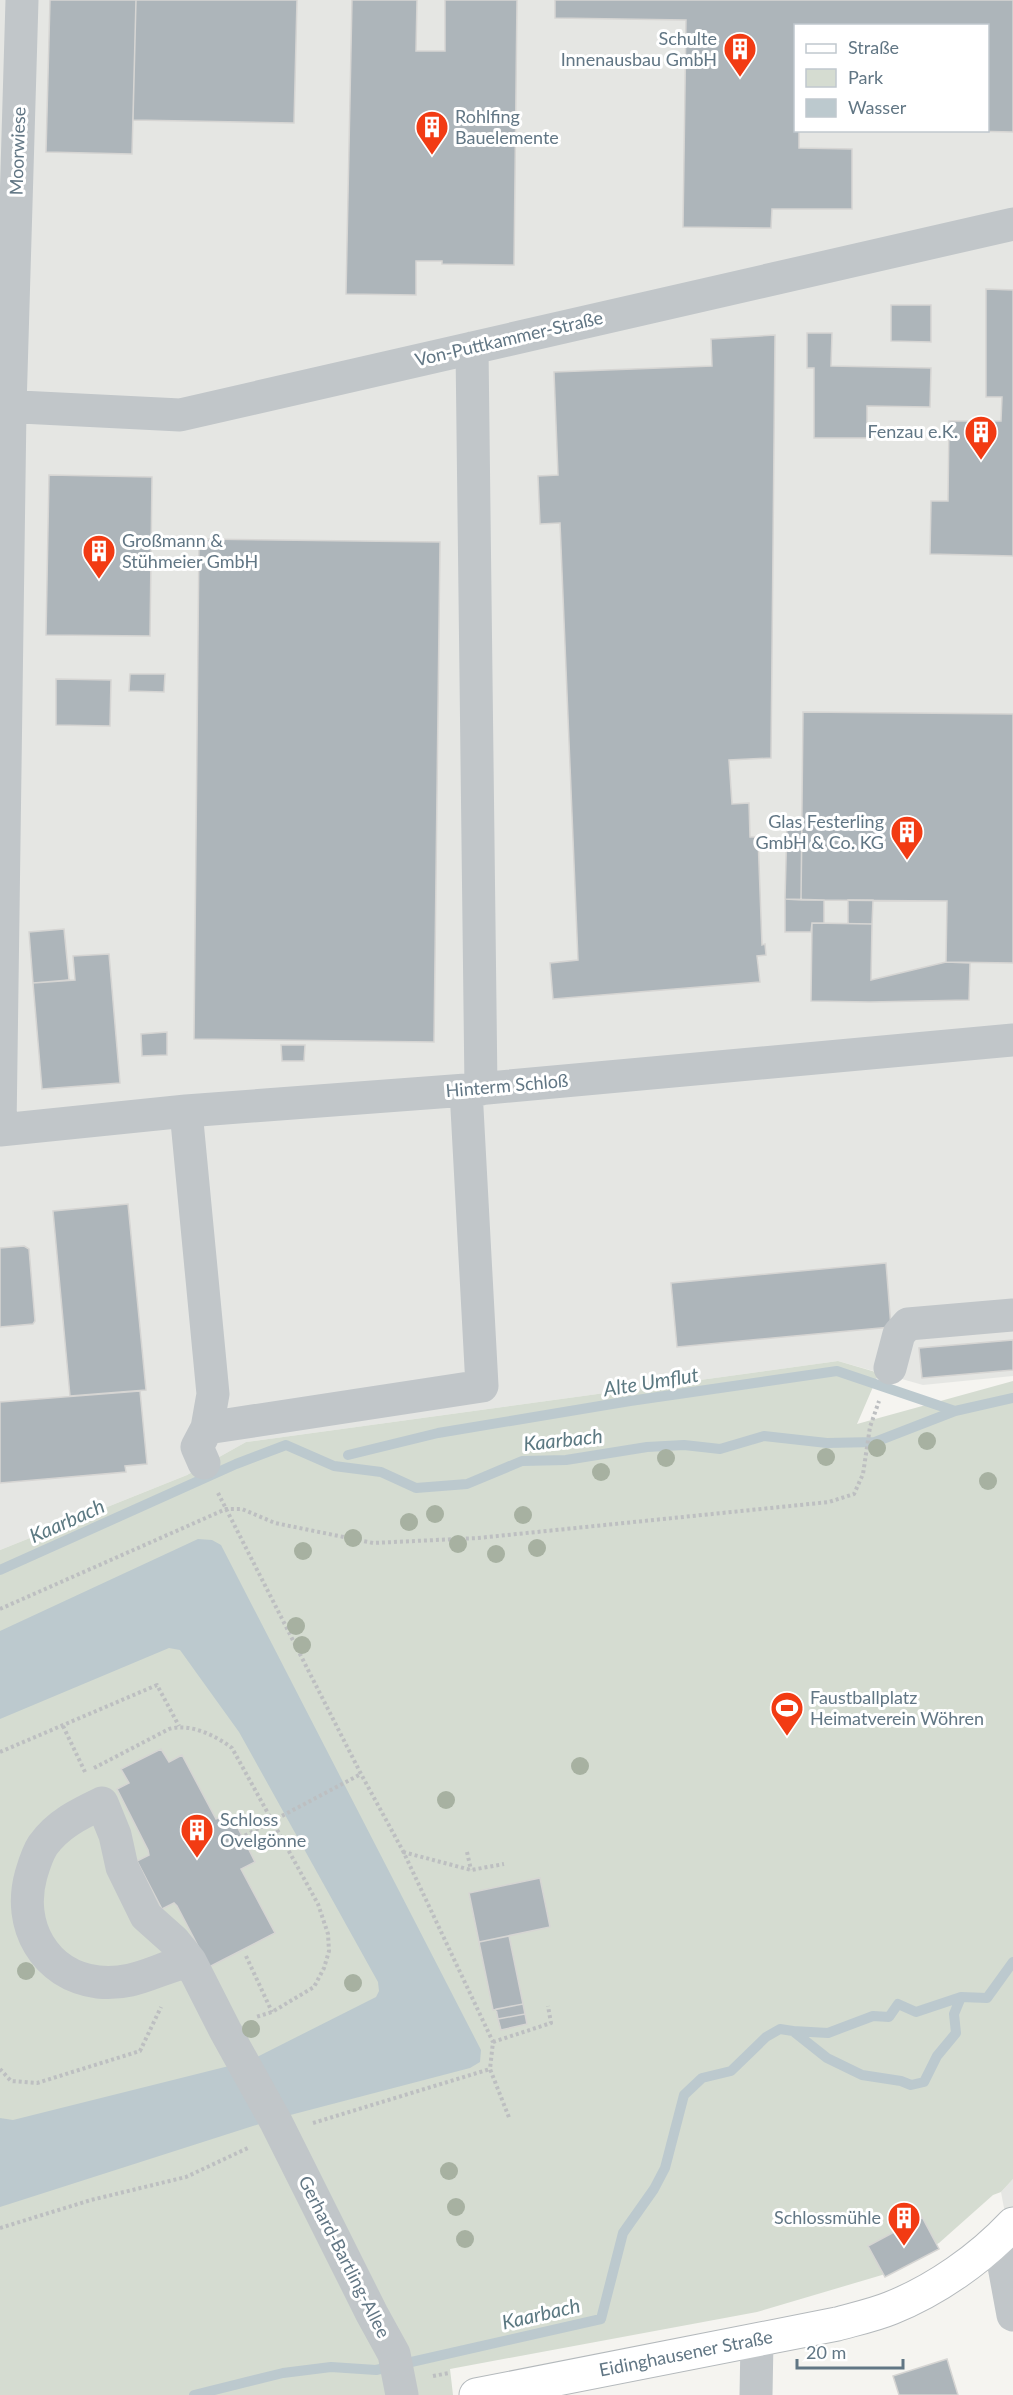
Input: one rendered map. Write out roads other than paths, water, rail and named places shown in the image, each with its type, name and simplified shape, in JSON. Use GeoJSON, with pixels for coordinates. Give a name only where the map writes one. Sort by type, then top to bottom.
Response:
{"type":"FeatureCollection","features":[{"type":"Feature","properties":{"kind":"main road","name":"Eidinghausener Straße"},"geometry":{"type":"LineString","coordinates":[[476,2395],[757,2341],[837,2324],[891,2308],[941,2282],[1006,2232]]}},
{"type":"Feature","properties":{"kind":"street","name":"Moorwiese"},"geometry":{"type":"LineString","coordinates":[[0,1130],[5,407],[22,0]]}},
{"type":"Feature","properties":{"kind":"street","name":"Von-Puttkammer-Straße"},"geometry":{"type":"LineString","coordinates":[[5,407],[180,415],[1013,224]]}},
{"type":"Feature","properties":{"kind":"street"},"geometry":{"type":"LineString","coordinates":[[207,1428],[482,1386],[474,1090],[472,348]]}},
{"type":"Feature","properties":{"kind":"street","name":"Hinterm Schloß"},"geometry":{"type":"LineString","coordinates":[[0,1130],[186,1111],[474,1090],[1013,1040]]}},
{"type":"Feature","properties":{"kind":"street"},"geometry":{"type":"LineString","coordinates":[[186,1111],[213,1395],[207,1428],[197,1447],[204,1462]]}},
{"type":"Feature","properties":{"kind":"street"},"geometry":{"type":"LineString","coordinates":[[890,1368],[899,1334],[908,1324],[1013,1315]]}},
{"type":"Feature","properties":{"kind":"street","name":"Gerhard-Bartling-Allee"},"geometry":{"type":"LineString","coordinates":[[184,1963],[131,1982],[97,1982],[83,1979],[59,1968],[46,1957],[36,1943],[27,1911],[27,1893],[34,1864],[42,1846],[67,1821],[102,1803],[115,1835],[122,1867],[146,1916],[174,1941],[184,1963],[279,2127],[372,2314],[398,2374]]}},
{"type":"Feature","properties":{"kind":"street"},"geometry":{"type":"LineString","coordinates":[[1006,2232],[1013,2315]]}},
{"type":"Feature","properties":{"kind":"street"},"geometry":{"type":"LineString","coordinates":[[756,2395],[757,2341]]}},
{"type":"Feature","properties":{"kind":"water"},"geometry":{"type":"Polygon","coordinates":[[[198,1539],[212,1540],[221,1545],[481,2050],[480,2062],[470,2068],[275,2119],[0,2207],[0,2118],[13,2120],[249,2061],[376,1997],[379,1991],[378,1982],[239,1732],[180,1650],[169,1648],[0,1719],[0,1631],[198,1539]]]}},
{"type":"Feature","properties":{"kind":"waterway","name":"Alte Umflut"},"geometry":{"type":"LineString","coordinates":[[348,1455],[438,1433],[630,1401],[837,1371],[955,1411]]}},
{"type":"Feature","properties":{"kind":"waterway","name":"Kaarbach"},"geometry":{"type":"LineString","coordinates":[[0,1570],[236,1464],[286,1445],[334,1466],[381,1472],[416,1488],[467,1484],[522,1461],[566,1460],[647,1447],[684,1445],[720,1449],[764,1436],[827,1443],[875,1442],[955,1411],[1013,1398]]}},
{"type":"Feature","properties":{"kind":"waterway","name":"Kaarbach"},"geometry":{"type":"LineString","coordinates":[[194,2395],[283,2373],[331,2367],[376,2370],[601,2319],[623,2233],[654,2189],[665,2168],[684,2095],[702,2078],[731,2071],[766,2037],[780,2029],[793,2031],[827,2058],[862,2075],[901,2081],[911,2085],[924,2082],[937,2056],[956,2033],[954,2014],[961,1997],[987,1998],[1013,1962]]}},
{"type":"Feature","properties":{"kind":"waterway","name":"Kaarbach"},"geometry":{"type":"LineString","coordinates":[[793,2031],[828,2033],[873,2016],[889,2017],[898,2004],[916,2012],[961,1997]]}},
{"type":"Feature","properties":{"kind":"place","name":"Schulte Innenausbau GmbH"},"geometry":{"type":"Point","coordinates":[740,78]}},
{"type":"Feature","properties":{"kind":"place","name":"Rohlfing Bauelemente"},"geometry":{"type":"Point","coordinates":[432,156]}},
{"type":"Feature","properties":{"kind":"place","name":"Fenzau e.K."},"geometry":{"type":"Point","coordinates":[981,461]}},
{"type":"Feature","properties":{"kind":"place","name":"Großmann & Stühmeier GmbH"},"geometry":{"type":"Point","coordinates":[99,580]}},
{"type":"Feature","properties":{"kind":"place","name":"Glas Festerling GmbH & Co. KG"},"geometry":{"type":"Point","coordinates":[907,861]}},
{"type":"Feature","properties":{"kind":"place","name":"Faustballplatz Heimatverein Wöhren"},"geometry":{"type":"Point","coordinates":[787,1737]}},
{"type":"Feature","properties":{"kind":"place","name":"Schloss Ovelgönne"},"geometry":{"type":"Point","coordinates":[197,1859]}},
{"type":"Feature","properties":{"kind":"place","name":"Schlossmühle"},"geometry":{"type":"Point","coordinates":[904,2247]}}]}
